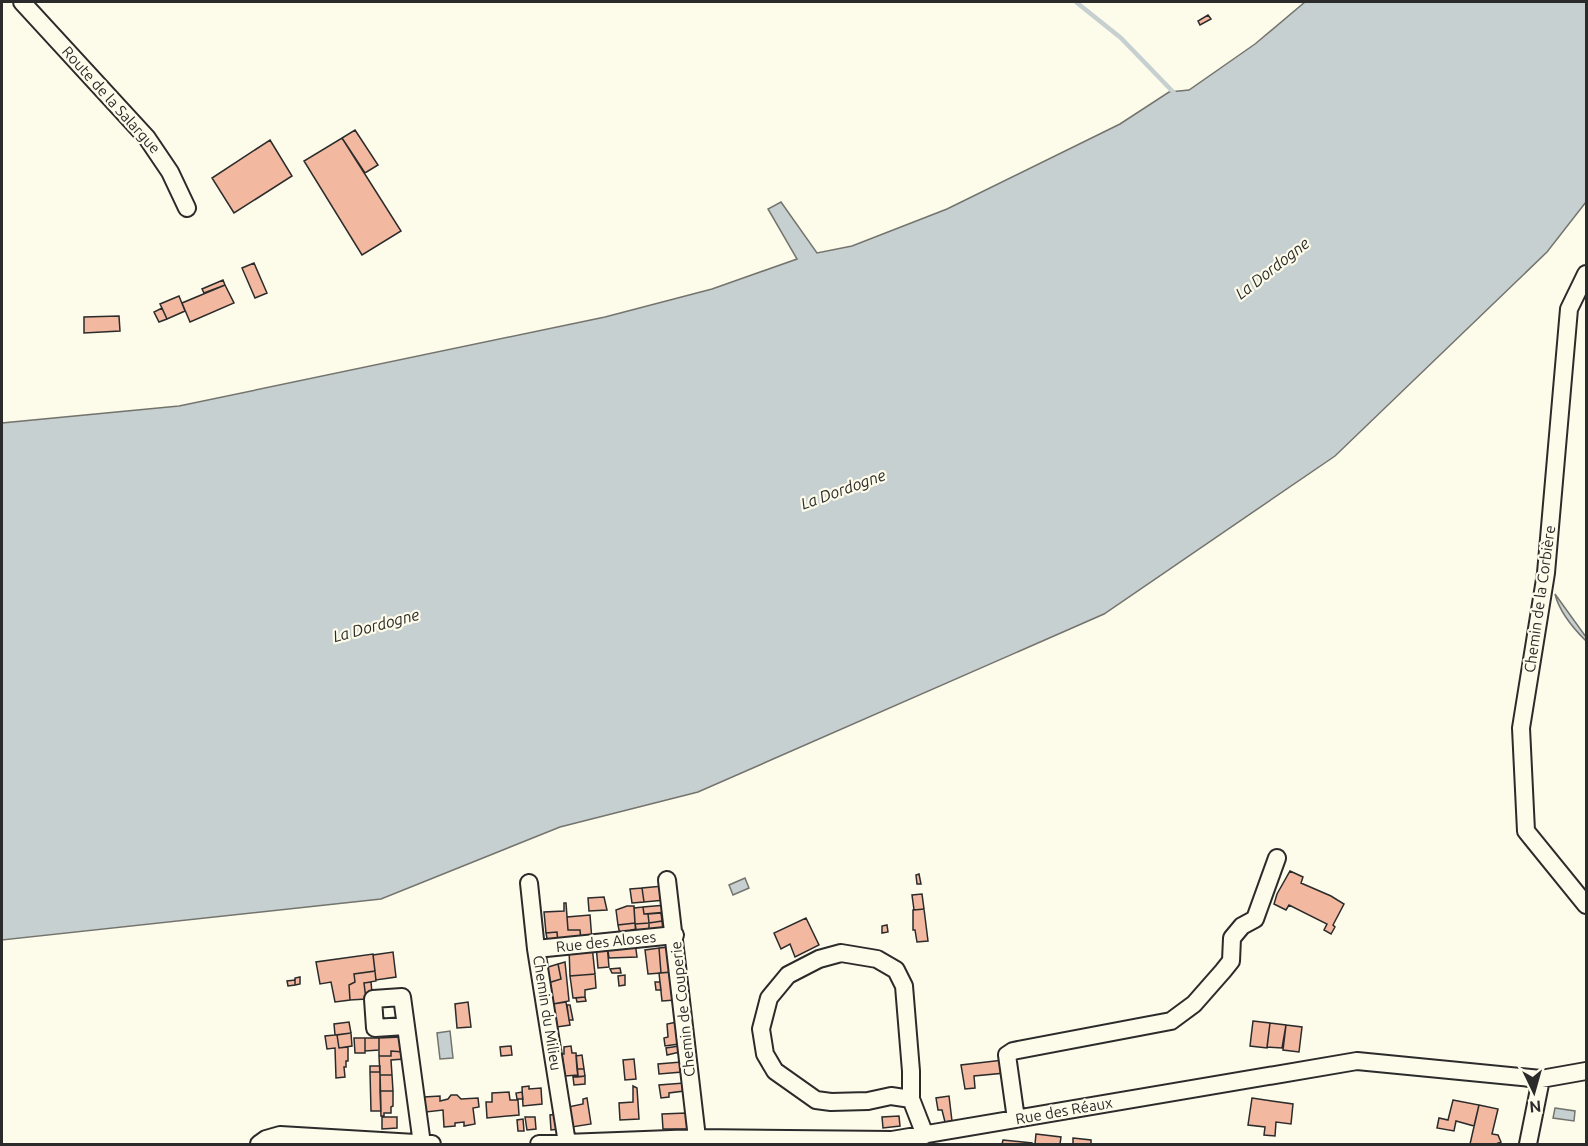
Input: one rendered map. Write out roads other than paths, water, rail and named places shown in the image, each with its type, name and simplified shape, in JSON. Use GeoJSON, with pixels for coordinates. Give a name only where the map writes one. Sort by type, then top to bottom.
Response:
{"type":"FeatureCollection","features":[{"type":"Feature","properties":{"kind":"street","name":"Route de la Salargue"},"geometry":{"type":"LineString","coordinates":[[22,2],[147,138],[170,172],[188,208]]}},
{"type":"Feature","properties":{"kind":"street","name":"Chemin de la Corbière"},"geometry":{"type":"LineString","coordinates":[[1587,274],[1569,309],[1545,573],[1521,728],[1526,831],[1587,905]]}},
{"type":"Feature","properties":{"kind":"street"},"geometry":{"type":"LineString","coordinates":[[1016,1119],[1007,1055],[1013,1051],[1171,1021],[1194,1004],[1231,961],[1232,938],[1242,926],[1255,919],[1277,858]]}},
{"type":"Feature","properties":{"kind":"street","name":"Chemin de Couperie"},"geometry":{"type":"LineString","coordinates":[[667,880],[697,1138]]}},
{"type":"Feature","properties":{"kind":"street","name":"Chemin du Milieu"},"geometry":{"type":"LineString","coordinates":[[529,883],[536,949],[567,1143]]}},
{"type":"Feature","properties":{"kind":"street","name":"Rue des Aloses"},"geometry":{"type":"LineString","coordinates":[[536,949],[675,935]]}},
{"type":"Feature","properties":{"kind":"street"},"geometry":{"type":"LineString","coordinates":[[910,1099],[891,1096],[868,1101],[816,1100],[775,1071],[765,1054],[761,1029],[769,998],[788,975],[819,959],[841,953],[877,959],[896,970],[904,986],[911,1071],[910,1099],[925,1135]]}},
{"type":"Feature","properties":{"kind":"street"},"geometry":{"type":"LineString","coordinates":[[405,1026],[422,1144]]}},
{"type":"Feature","properties":{"kind":"street","name":"Rue des Réaux"},"geometry":{"type":"LineString","coordinates":[[539,1144],[697,1138],[892,1140],[1357,1060],[1541,1079],[1587,1071]]}},
{"type":"Feature","properties":{"kind":"street"},"geometry":{"type":"LineString","coordinates":[[1528,1144],[1541,1079]]}},
{"type":"Feature","properties":{"kind":"street"},"geometry":{"type":"LineString","coordinates":[[259,1144],[266,1139],[280,1135],[433,1144]]}},
{"type":"Feature","properties":{"kind":"water","name":"La Dordogne"},"geometry":{"type":"Polygon","coordinates":[[[1305,2],[1586,2],[1586,202],[1547,252],[1335,456],[1104,614],[698,792],[560,827],[381,899],[2,940],[2,423],[179,406],[605,317],[712,289],[797,259],[768,209],[781,202],[817,253],[852,246],[947,209],[1120,124],[1169,92],[1189,90],[1255,44],[1305,2]]]}},
{"type":"Feature","properties":{"kind":"water"},"geometry":{"type":"Polygon","coordinates":[[[1555,594],[1586,637],[1586,641],[1563,613],[1555,594]]]}},
{"type":"Feature","properties":{"kind":"water"},"geometry":{"type":"Polygon","coordinates":[[[745,878],[749,888],[733,895],[729,885],[745,878]]]}},
{"type":"Feature","properties":{"kind":"water"},"geometry":{"type":"Polygon","coordinates":[[[450,1031],[453,1058],[440,1059],[437,1033],[450,1031]]]}},
{"type":"Feature","properties":{"kind":"water"},"geometry":{"type":"Polygon","coordinates":[[[1555,1108],[1575,1111],[1574,1121],[1553,1118],[1555,1108]]]}},
{"type":"Feature","properties":{"kind":"waterway"},"geometry":{"type":"LineString","coordinates":[[1076,2],[1121,38],[1177,96]]}}]}
